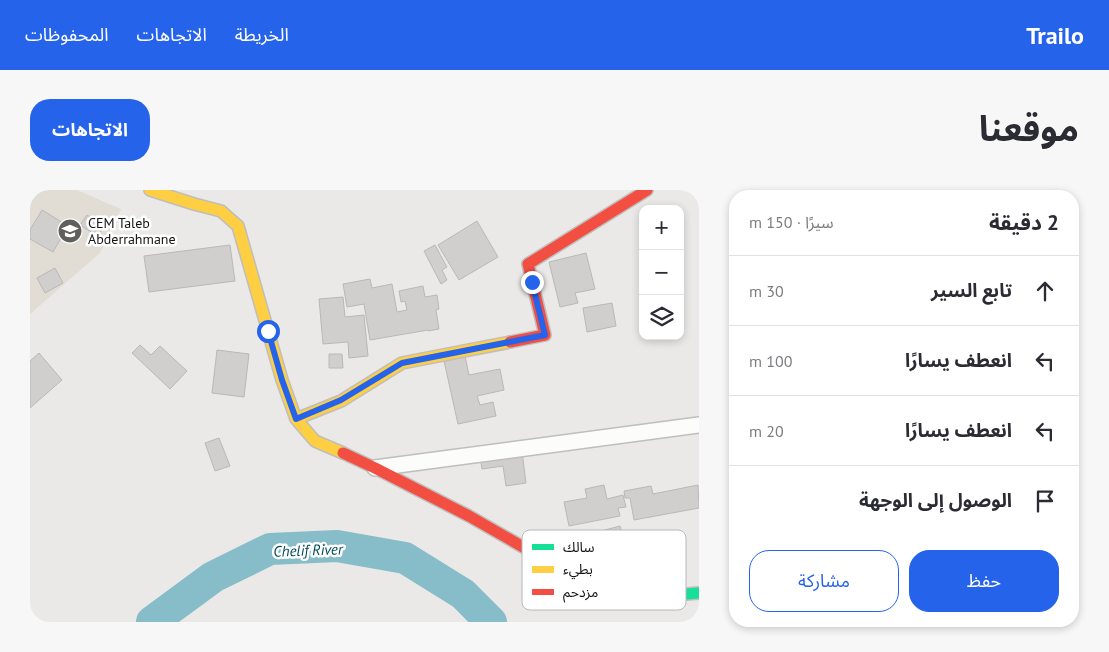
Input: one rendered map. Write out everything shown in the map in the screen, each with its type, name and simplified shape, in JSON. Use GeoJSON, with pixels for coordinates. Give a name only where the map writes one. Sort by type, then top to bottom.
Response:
{"type":"FeatureCollection","features":[{"type":"Feature","properties":{"kind":"street"},"geometry":{"type":"LineString","coordinates":[[150,190],[221,211],[238,226],[282,380],[296,419],[315,441],[375,468],[469,516],[522,546]]}},
{"type":"Feature","properties":{"kind":"street"},"geometry":{"type":"LineString","coordinates":[[296,419],[341,400],[402,363],[545,335],[528,264],[647,190]]}},
{"type":"Feature","properties":{"kind":"street"},"geometry":{"type":"LineString","coordinates":[[375,468],[699,425]]}},
{"type":"Feature","properties":{"kind":"street"},"geometry":{"type":"LineString","coordinates":[[686,594],[699,593]]}},
{"type":"Feature","properties":{"kind":"shaded area","name":"CEM Taleb Abderrahmane"},"geometry":{"type":"Polygon","coordinates":[[[30,190],[77,190],[121,209],[100,253],[30,314],[30,190]]]}},
{"type":"Feature","properties":{"kind":"building"},"geometry":{"type":"Polygon","coordinates":[[[42,210],[68,226],[53,252],[30,239],[30,230],[42,210]]]}},
{"type":"Feature","properties":{"kind":"building"},"geometry":{"type":"Polygon","coordinates":[[[87,215],[105,225],[98,236],[80,225],[87,215]]]}},
{"type":"Feature","properties":{"kind":"building"},"geometry":{"type":"Polygon","coordinates":[[[477,221],[498,257],[459,280],[438,245],[477,221]]]}},
{"type":"Feature","properties":{"kind":"building"},"geometry":{"type":"Polygon","coordinates":[[[230,245],[235,281],[149,292],[144,256],[230,245]]]}},
{"type":"Feature","properties":{"kind":"building"},"geometry":{"type":"Polygon","coordinates":[[[435,245],[447,267],[442,270],[447,280],[441,284],[424,251],[435,245]]]}},
{"type":"Feature","properties":{"kind":"building"},"geometry":{"type":"Polygon","coordinates":[[[586,253],[595,289],[575,293],[578,303],[560,307],[549,262],[586,253]]]}},
{"type":"Feature","properties":{"kind":"building"},"geometry":{"type":"Polygon","coordinates":[[[55,268],[63,283],[45,293],[37,278],[55,268]]]}},
{"type":"Feature","properties":{"kind":"building"},"geometry":{"type":"Polygon","coordinates":[[[370,279],[372,288],[392,284],[397,312],[407,310],[405,301],[401,302],[399,291],[423,286],[425,297],[437,295],[439,309],[436,310],[439,329],[370,340],[364,304],[347,307],[343,284],[370,279]]]}},
{"type":"Feature","properties":{"kind":"building"},"geometry":{"type":"Polygon","coordinates":[[[343,297],[345,317],[364,315],[368,356],[349,358],[348,342],[323,344],[319,299],[343,297]]]}},
{"type":"Feature","properties":{"kind":"building"},"geometry":{"type":"Polygon","coordinates":[[[612,303],[616,326],[587,332],[583,308],[612,303]]]}},
{"type":"Feature","properties":{"kind":"building"},"geometry":{"type":"Polygon","coordinates":[[[140,345],[151,355],[160,346],[187,371],[170,389],[132,353],[140,345]]]}},
{"type":"Feature","properties":{"kind":"building"},"geometry":{"type":"Polygon","coordinates":[[[217,350],[249,354],[244,397],[212,393],[217,350]]]}},
{"type":"Feature","properties":{"kind":"building"},"geometry":{"type":"Polygon","coordinates":[[[39,353],[62,380],[30,408],[30,361],[39,353]]]}},
{"type":"Feature","properties":{"kind":"building"},"geometry":{"type":"Polygon","coordinates":[[[329,354],[342,354],[343,368],[329,368],[329,354]]]}},
{"type":"Feature","properties":{"kind":"building"},"geometry":{"type":"Polygon","coordinates":[[[465,356],[469,375],[500,369],[504,390],[477,396],[480,405],[493,402],[496,416],[458,424],[444,361],[465,356]]]}},
{"type":"Feature","properties":{"kind":"building"},"geometry":{"type":"Polygon","coordinates":[[[219,438],[230,466],[215,471],[205,443],[219,438]]]}},
{"type":"Feature","properties":{"kind":"building"},"geometry":{"type":"Polygon","coordinates":[[[521,444],[526,483],[506,486],[503,466],[482,469],[479,450],[521,444]]]}},
{"type":"Feature","properties":{"kind":"building"},"geometry":{"type":"Polygon","coordinates":[[[604,485],[607,499],[623,495],[626,507],[618,508],[620,516],[569,526],[564,502],[587,498],[585,489],[604,485]]]}},
{"type":"Feature","properties":{"kind":"building"},"geometry":{"type":"Polygon","coordinates":[[[698,485],[699,508],[634,520],[630,498],[625,498],[624,491],[651,486],[653,494],[698,485]]]}},
{"type":"Feature","properties":{"kind":"building"},"geometry":{"type":"Polygon","coordinates":[[[620,526],[621,530],[605,530],[620,526]]]}},
{"type":"Feature","properties":{"kind":"waterway","name":"Chelif River"},"geometry":{"type":"LineString","coordinates":[[152,622],[213,577],[270,549],[337,546],[405,558],[463,594],[491,622]]}},
{"type":"Feature","properties":{"kind":"traffic: fast"},"geometry":{"type":"LineString","coordinates":[[686,594],[699,593]]}},
{"type":"Feature","properties":{"kind":"traffic: slow"},"geometry":{"type":"LineString","coordinates":[[150,190],[221,211],[238,226],[282,380],[296,419],[315,441],[343,453]]}},
{"type":"Feature","properties":{"kind":"traffic: slow"},"geometry":{"type":"LineString","coordinates":[[296,419],[341,401],[402,363],[510,342]]}},
{"type":"Feature","properties":{"kind":"traffic: jam"},"geometry":{"type":"LineString","coordinates":[[510,342],[545,335],[528,264],[647,190]]}},
{"type":"Feature","properties":{"kind":"traffic: jam"},"geometry":{"type":"LineString","coordinates":[[343,453],[469,516],[522,546]]}},
{"type":"Feature","properties":{"kind":"place","name":"CEM Taleb Abderrahmane"},"geometry":{"type":"Point","coordinates":[70,231]}},
{"type":"Feature","properties":{"kind":"route"},"geometry":{"type":"LineString","coordinates":[[268,331],[282,380],[296,419],[341,400],[402,363],[545,335],[532,282]]}}]}
